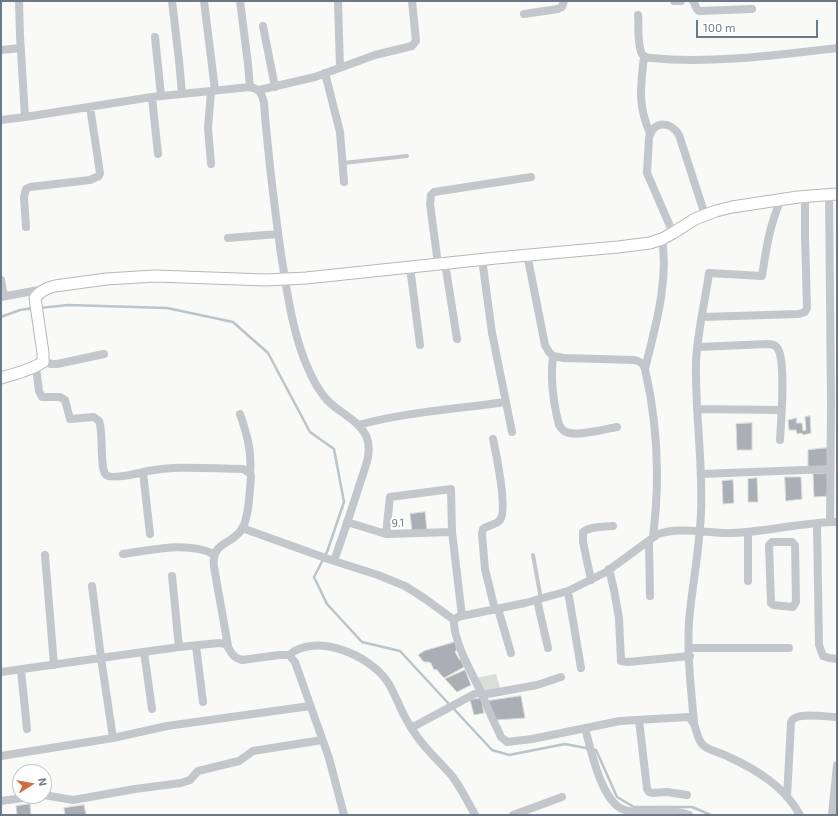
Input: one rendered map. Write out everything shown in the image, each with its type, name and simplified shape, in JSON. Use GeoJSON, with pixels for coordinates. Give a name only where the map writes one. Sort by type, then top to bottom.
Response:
{"type":"FeatureCollection","features":[{"type":"Feature","properties":{"kind":"main road"},"geometry":{"type":"LineString","coordinates":[[1,378],[19,373],[39,364],[43,352],[35,298],[39,292],[47,288],[64,284],[106,279],[155,276],[285,279],[527,254],[618,247],[650,243],[662,239],[695,219],[732,207],[781,199],[833,194]]}},
{"type":"Feature","properties":{"kind":"street"},"geometry":{"type":"LineString","coordinates":[[19,1],[25,117]]}},
{"type":"Feature","properties":{"kind":"street"},"geometry":{"type":"LineString","coordinates":[[172,1],[182,94]]}},
{"type":"Feature","properties":{"kind":"street"},"geometry":{"type":"LineString","coordinates":[[204,1],[213,91],[208,128],[211,164]]}},
{"type":"Feature","properties":{"kind":"street"},"geometry":{"type":"LineString","coordinates":[[240,1],[250,87]]}},
{"type":"Feature","properties":{"kind":"street"},"geometry":{"type":"LineString","coordinates":[[338,1],[340,68]]}},
{"type":"Feature","properties":{"kind":"street"},"geometry":{"type":"LineString","coordinates":[[1,120],[152,97],[250,87],[259,90],[325,73],[415,44],[416,40],[412,1]]}},
{"type":"Feature","properties":{"kind":"street"},"geometry":{"type":"LineString","coordinates":[[524,14],[562,7],[564,1]]}},
{"type":"Feature","properties":{"kind":"street"},"geometry":{"type":"LineString","coordinates":[[674,1],[681,1]]}},
{"type":"Feature","properties":{"kind":"street"},"geometry":{"type":"LineString","coordinates":[[692,1],[695,3],[696,10],[699,12],[752,9]]}},
{"type":"Feature","properties":{"kind":"street"},"geometry":{"type":"LineString","coordinates":[[638,15],[640,44],[644,56],[641,103],[644,119],[650,132],[647,173],[673,233]]}},
{"type":"Feature","properties":{"kind":"street"},"geometry":{"type":"LineString","coordinates":[[263,26],[274,87]]}},
{"type":"Feature","properties":{"kind":"street"},"geometry":{"type":"LineString","coordinates":[[155,37],[161,96]]}},
{"type":"Feature","properties":{"kind":"street"},"geometry":{"type":"LineString","coordinates":[[1,50],[21,48]]}},
{"type":"Feature","properties":{"kind":"street"},"geometry":{"type":"LineString","coordinates":[[644,56],[657,59],[697,60],[837,48]]}},
{"type":"Feature","properties":{"kind":"street"},"geometry":{"type":"LineString","coordinates":[[325,73],[340,132],[344,182]]}},
{"type":"Feature","properties":{"kind":"street"},"geometry":{"type":"LineString","coordinates":[[259,90],[264,103],[271,180],[278,234],[296,334],[313,379],[327,400],[358,425],[368,441],[369,449],[364,470],[348,522],[333,560]]}},
{"type":"Feature","properties":{"kind":"street"},"geometry":{"type":"LineString","coordinates":[[152,97],[158,154]]}},
{"type":"Feature","properties":{"kind":"street"},"geometry":{"type":"LineString","coordinates":[[26,228],[24,197],[26,189],[30,187],[90,180],[99,176],[100,173],[90,107]]}},
{"type":"Feature","properties":{"kind":"street"},"geometry":{"type":"LineString","coordinates":[[650,132],[661,125],[666,125],[676,130],[682,143],[705,215]]}},
{"type":"Feature","properties":{"kind":"street"},"geometry":{"type":"LineString","coordinates":[[456,339],[430,204],[431,195],[434,192],[531,177]]}},
{"type":"Feature","properties":{"kind":"street"},"geometry":{"type":"LineString","coordinates":[[454,620],[458,616],[539,600],[568,591],[609,570],[658,534],[670,530],[733,533],[834,522],[830,469],[833,194]]}},
{"type":"Feature","properties":{"kind":"street"},"geometry":{"type":"LineString","coordinates":[[702,317],[799,314],[805,312],[807,308],[805,196]]}},
{"type":"Feature","properties":{"kind":"street"},"geometry":{"type":"LineString","coordinates":[[781,199],[775,213],[767,241],[762,276],[710,273],[698,347],[696,383],[702,502],[701,532],[689,624],[694,722],[698,736],[703,745],[737,760],[761,774],[781,790],[800,815]]}},
{"type":"Feature","properties":{"kind":"street"},"geometry":{"type":"LineString","coordinates":[[228,238],[278,234]]}},
{"type":"Feature","properties":{"kind":"street"},"geometry":{"type":"LineString","coordinates":[[650,596],[651,539],[657,498],[658,460],[646,369],[661,293],[664,260],[662,239]]}},
{"type":"Feature","properties":{"kind":"street"},"geometry":{"type":"LineString","coordinates":[[527,254],[545,345],[553,356],[564,358],[634,360],[640,361],[646,369]]}},
{"type":"Feature","properties":{"kind":"street"},"geometry":{"type":"LineString","coordinates":[[482,259],[492,333],[512,432]]}},
{"type":"Feature","properties":{"kind":"street"},"geometry":{"type":"LineString","coordinates":[[410,267],[420,345]]}},
{"type":"Feature","properties":{"kind":"street"},"geometry":{"type":"LineString","coordinates":[[1,280],[2,297],[47,288]]}},
{"type":"Feature","properties":{"kind":"street"},"geometry":{"type":"LineString","coordinates":[[698,347],[774,345],[781,358],[782,372],[780,440]]}},
{"type":"Feature","properties":{"kind":"street"},"geometry":{"type":"LineString","coordinates":[[104,354],[57,364],[39,364],[39,391],[42,397],[60,397],[65,400],[70,419],[98,418],[102,433],[103,468],[105,474],[110,477],[114,477],[173,468],[196,467],[243,470],[250,473]]}},
{"type":"Feature","properties":{"kind":"street"},"geometry":{"type":"LineString","coordinates":[[553,356],[553,395],[559,425],[562,429],[566,432],[578,433],[617,426]]}},
{"type":"Feature","properties":{"kind":"street"},"geometry":{"type":"LineString","coordinates":[[358,425],[422,413],[506,402]]}},
{"type":"Feature","properties":{"kind":"street"},"geometry":{"type":"LineString","coordinates":[[697,409],[781,410]]}},
{"type":"Feature","properties":{"kind":"street"},"geometry":{"type":"LineString","coordinates":[[240,414],[250,446],[251,459],[249,498],[242,528],[238,534],[219,547],[214,554],[214,567],[228,646],[234,658],[242,660],[279,654],[289,655],[301,648],[322,645],[350,653],[364,661],[381,673],[388,682],[411,728],[429,752],[451,775],[464,794],[475,815]]}},
{"type":"Feature","properties":{"kind":"street"},"geometry":{"type":"LineString","coordinates":[[493,439],[503,511],[500,521],[483,529],[482,534],[486,573],[511,653]]}},
{"type":"Feature","properties":{"kind":"street"},"geometry":{"type":"LineString","coordinates":[[701,474],[830,469]]}},
{"type":"Feature","properties":{"kind":"street"},"geometry":{"type":"LineString","coordinates":[[143,472],[150,534]]}},
{"type":"Feature","properties":{"kind":"street"},"geometry":{"type":"LineString","coordinates":[[386,534],[390,497],[451,489],[452,532],[462,616]]}},
{"type":"Feature","properties":{"kind":"street","name":"9.1"},"geometry":{"type":"LineString","coordinates":[[348,522],[386,534],[452,532]]}},
{"type":"Feature","properties":{"kind":"street"},"geometry":{"type":"LineString","coordinates":[[817,523],[819,645],[823,656],[837,659]]}},
{"type":"Feature","properties":{"kind":"street"},"geometry":{"type":"LineString","coordinates":[[591,580],[582,542],[583,532],[590,529],[613,526]]}},
{"type":"Feature","properties":{"kind":"street"},"geometry":{"type":"LineString","coordinates":[[242,528],[316,555],[378,575],[405,586],[454,620],[459,644],[498,730],[507,742],[532,739],[620,721],[683,716],[688,717],[694,722]]}},
{"type":"Feature","properties":{"kind":"street"},"geometry":{"type":"LineString","coordinates":[[780,528],[781,543]]}},
{"type":"Feature","properties":{"kind":"street"},"geometry":{"type":"LineString","coordinates":[[748,532],[748,581]]}},
{"type":"Feature","properties":{"kind":"street"},"geometry":{"type":"LineString","coordinates":[[772,542],[781,543],[792,542],[795,545],[796,602],[793,607],[773,605],[770,601],[769,545],[772,542]]}},
{"type":"Feature","properties":{"kind":"street"},"geometry":{"type":"LineString","coordinates":[[123,554],[159,549],[191,547],[200,548],[214,554]]}},
{"type":"Feature","properties":{"kind":"street"},"geometry":{"type":"LineString","coordinates":[[45,555],[54,665]]}},
{"type":"Feature","properties":{"kind":"street"},"geometry":{"type":"LineString","coordinates":[[609,570],[619,618],[621,660],[628,662],[690,652],[788,648]]}},
{"type":"Feature","properties":{"kind":"street"},"geometry":{"type":"LineString","coordinates":[[172,576],[179,647]]}},
{"type":"Feature","properties":{"kind":"street"},"geometry":{"type":"LineString","coordinates":[[92,586],[113,738]]}},
{"type":"Feature","properties":{"kind":"street"},"geometry":{"type":"LineString","coordinates":[[568,591],[581,668]]}},
{"type":"Feature","properties":{"kind":"street"},"geometry":{"type":"LineString","coordinates":[[539,600],[548,648]]}},
{"type":"Feature","properties":{"kind":"street"},"geometry":{"type":"LineString","coordinates":[[1,672],[179,647],[219,643],[226,644],[228,646]]}},
{"type":"Feature","properties":{"kind":"street"},"geometry":{"type":"LineString","coordinates":[[196,646],[203,702]]}},
{"type":"Feature","properties":{"kind":"street"},"geometry":{"type":"LineString","coordinates":[[144,652],[152,708]]}},
{"type":"Feature","properties":{"kind":"street"},"geometry":{"type":"LineString","coordinates":[[289,655],[295,662],[322,740],[344,815]]}},
{"type":"Feature","properties":{"kind":"street"},"geometry":{"type":"LineString","coordinates":[[21,670],[27,729]]}},
{"type":"Feature","properties":{"kind":"street"},"geometry":{"type":"LineString","coordinates":[[411,728],[467,698],[481,693],[537,685],[561,677]]}},
{"type":"Feature","properties":{"kind":"street"},"geometry":{"type":"LineString","coordinates":[[1,756],[113,738],[167,726],[310,706]]}},
{"type":"Feature","properties":{"kind":"street"},"geometry":{"type":"LineString","coordinates":[[787,797],[792,719],[808,716],[837,717]]}},
{"type":"Feature","properties":{"kind":"street"},"geometry":{"type":"LineString","coordinates":[[639,720],[647,789],[652,793],[667,792],[687,794]]}},
{"type":"Feature","properties":{"kind":"street"},"geometry":{"type":"LineString","coordinates":[[585,728],[603,786],[614,802],[624,810],[652,813],[684,813],[689,815]]}},
{"type":"Feature","properties":{"kind":"street"},"geometry":{"type":"LineString","coordinates":[[52,796],[72,800],[181,783],[190,780],[198,771],[240,761],[253,751],[322,740]]}},
{"type":"Feature","properties":{"kind":"street"},"geometry":{"type":"LineString","coordinates":[[832,815],[837,765]]}},
{"type":"Feature","properties":{"kind":"street"},"geometry":{"type":"LineString","coordinates":[[513,815],[562,797]]}},
{"type":"Feature","properties":{"kind":"street"},"geometry":{"type":"LineString","coordinates":[[1,801],[12,799]]}},
{"type":"Feature","properties":{"kind":"street"},"geometry":{"type":"LineString","coordinates":[[615,815],[624,810]]}},
{"type":"Feature","properties":{"kind":"lane"},"geometry":{"type":"LineString","coordinates":[[343,163],[407,156]]}},
{"type":"Feature","properties":{"kind":"lane"},"geometry":{"type":"LineString","coordinates":[[533,555],[539,600]]}},
{"type":"Feature","properties":{"kind":"shaded area"},"geometry":{"type":"Polygon","coordinates":[[[496,674],[501,691],[487,694],[476,678],[496,674]]]}},
{"type":"Feature","properties":{"kind":"building"},"geometry":{"type":"Polygon","coordinates":[[[810,416],[811,433],[803,435],[802,433],[797,434],[796,430],[789,430],[788,420],[797,418],[796,423],[802,423],[803,431],[806,430],[805,417],[810,416]]]}},
{"type":"Feature","properties":{"kind":"building"},"geometry":{"type":"Polygon","coordinates":[[[752,423],[752,450],[737,450],[736,424],[752,423]]]}},
{"type":"Feature","properties":{"kind":"building"},"geometry":{"type":"Polygon","coordinates":[[[827,448],[828,466],[808,468],[808,450],[827,448]]]}},
{"type":"Feature","properties":{"kind":"building"},"geometry":{"type":"Polygon","coordinates":[[[828,473],[829,496],[814,497],[813,474],[828,473]]]}},
{"type":"Feature","properties":{"kind":"building"},"geometry":{"type":"Polygon","coordinates":[[[785,477],[801,477],[802,499],[786,501],[785,477]]]}},
{"type":"Feature","properties":{"kind":"building"},"geometry":{"type":"Polygon","coordinates":[[[757,478],[758,502],[748,502],[748,479],[757,478]]]}},
{"type":"Feature","properties":{"kind":"building"},"geometry":{"type":"Polygon","coordinates":[[[733,480],[734,503],[723,504],[722,481],[733,480]]]}},
{"type":"Feature","properties":{"kind":"building"},"geometry":{"type":"Polygon","coordinates":[[[425,512],[427,531],[412,531],[410,514],[425,512]]]}},
{"type":"Feature","properties":{"kind":"building"},"geometry":{"type":"Polygon","coordinates":[[[455,642],[457,649],[455,652],[464,667],[444,678],[436,669],[434,670],[431,663],[424,662],[418,655],[424,651],[455,642]]]}},
{"type":"Feature","properties":{"kind":"building"},"geometry":{"type":"Polygon","coordinates":[[[465,670],[471,685],[457,692],[445,679],[465,670]]]}},
{"type":"Feature","properties":{"kind":"building"},"geometry":{"type":"Polygon","coordinates":[[[521,696],[525,718],[496,720],[487,701],[521,696]]]}},
{"type":"Feature","properties":{"kind":"building"},"geometry":{"type":"Polygon","coordinates":[[[481,698],[484,713],[474,715],[470,700],[481,698]]]}},
{"type":"Feature","properties":{"kind":"building"},"geometry":{"type":"Polygon","coordinates":[[[30,804],[31,815],[17,815],[16,806],[30,804]]]}},
{"type":"Feature","properties":{"kind":"building"},"geometry":{"type":"Polygon","coordinates":[[[84,805],[86,815],[65,815],[64,808],[84,805]]]}},
{"type":"Feature","properties":{"kind":"waterway"},"geometry":{"type":"LineString","coordinates":[[40,308],[68,305],[167,308],[233,322],[268,353],[310,432],[334,449],[344,502],[327,552],[314,577],[327,604],[362,642],[400,651],[449,704]]}},
{"type":"Feature","properties":{"kind":"waterway"},"geometry":{"type":"LineString","coordinates":[[1,317],[20,310],[33,308]]}},
{"type":"Feature","properties":{"kind":"waterway"},"geometry":{"type":"LineString","coordinates":[[453,708],[492,750],[509,755],[565,744],[596,750],[617,797],[634,807],[692,807],[711,815]]}}]}
